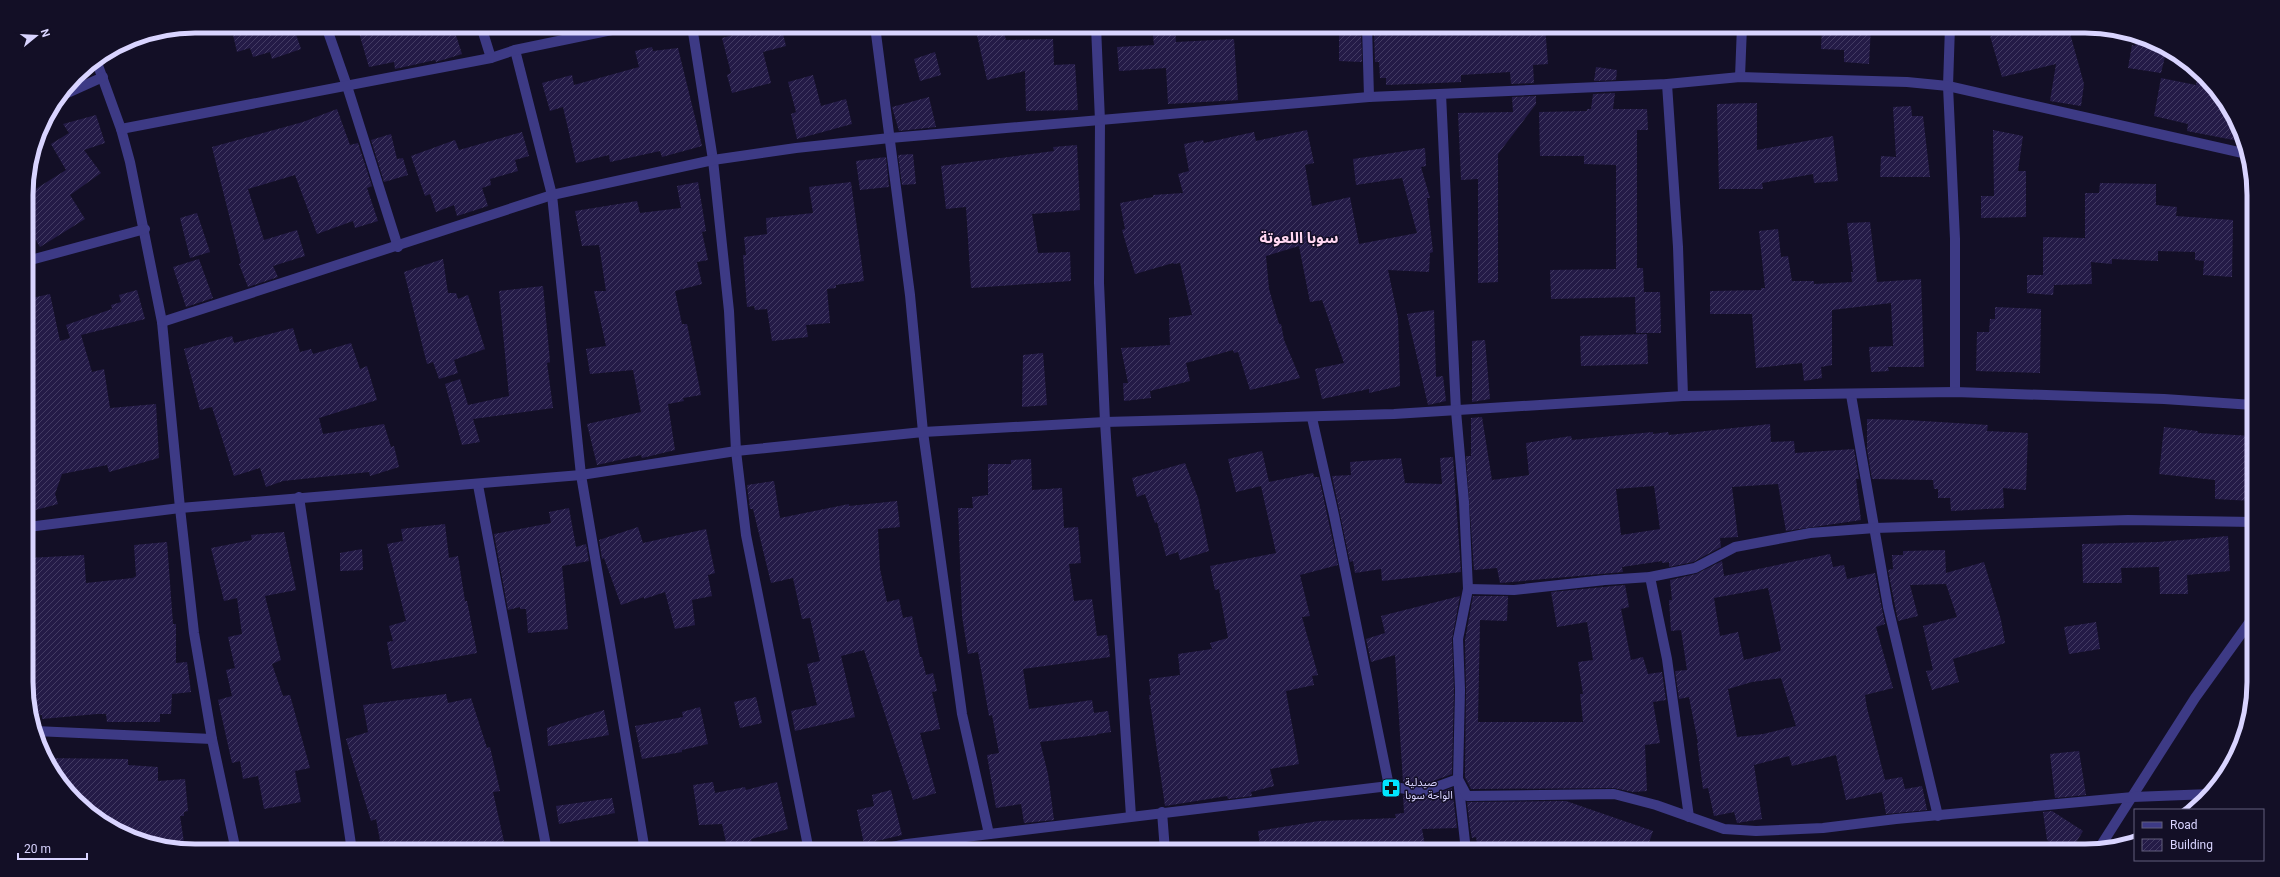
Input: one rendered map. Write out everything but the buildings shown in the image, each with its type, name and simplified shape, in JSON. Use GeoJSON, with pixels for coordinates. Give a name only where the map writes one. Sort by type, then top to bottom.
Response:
{"type":"FeatureCollection","features":[{"type":"Feature","properties":{"kind":"street"},"geometry":{"type":"LineString","coordinates":[[328,33],[398,246]]}},
{"type":"Feature","properties":{"kind":"street"},"geometry":{"type":"LineString","coordinates":[[483,33],[491,58]]}},
{"type":"Feature","properties":{"kind":"street"},"geometry":{"type":"LineString","coordinates":[[121,129],[491,58],[577,33]]}},
{"type":"Feature","properties":{"kind":"street"},"geometry":{"type":"LineString","coordinates":[[693,33],[713,160],[729,311],[736,451],[746,534],[808,844]]}},
{"type":"Feature","properties":{"kind":"street"},"geometry":{"type":"LineString","coordinates":[[876,33],[910,295],[923,432],[962,714],[989,834]]}},
{"type":"Feature","properties":{"kind":"street"},"geometry":{"type":"LineString","coordinates":[[1096,33],[1100,121],[1099,283],[1105,422],[1131,816]]}},
{"type":"Feature","properties":{"kind":"street"},"geometry":{"type":"LineString","coordinates":[[1367,33],[1369,97]]}},
{"type":"Feature","properties":{"kind":"street"},"geometry":{"type":"LineString","coordinates":[[1740,77],[1742,33]]}},
{"type":"Feature","properties":{"kind":"street"},"geometry":{"type":"LineString","coordinates":[[1950,33],[1948,86],[1955,239],[1955,392]]}},
{"type":"Feature","properties":{"kind":"street"},"geometry":{"type":"LineString","coordinates":[[515,50],[552,195],[581,475],[645,844]]}},
{"type":"Feature","properties":{"kind":"street"},"geometry":{"type":"LineString","coordinates":[[98,65],[121,129],[144,229],[162,322],[194,633],[212,739],[234,844]]}},
{"type":"Feature","properties":{"kind":"street"},"geometry":{"type":"LineString","coordinates":[[70,92],[103,77]]}},
{"type":"Feature","properties":{"kind":"street"},"geometry":{"type":"LineString","coordinates":[[162,322],[552,195],[713,160],[890,138],[1369,97],[1668,84],[1740,77],[1848,79],[1948,86],[2241,152]]}},
{"type":"Feature","properties":{"kind":"street"},"geometry":{"type":"LineString","coordinates":[[1668,84],[1678,247],[1683,396]]}},
{"type":"Feature","properties":{"kind":"street"},"geometry":{"type":"LineString","coordinates":[[1441,94],[1456,411],[1464,502],[1468,589],[1458,639],[1460,690],[1458,780],[1465,844]]}},
{"type":"Feature","properties":{"kind":"street"},"geometry":{"type":"LineString","coordinates":[[33,259],[144,229]]}},
{"type":"Feature","properties":{"kind":"street"},"geometry":{"type":"LineString","coordinates":[[33,526],[180,508],[299,497],[478,485],[581,475],[736,451],[923,432],[1105,422],[1312,418],[1456,411],[1683,396],[1851,395],[1955,392],[2164,399],[2247,405]]}},
{"type":"Feature","properties":{"kind":"street"},"geometry":{"type":"LineString","coordinates":[[1851,395],[1888,607],[1938,816]]}},
{"type":"Feature","properties":{"kind":"street"},"geometry":{"type":"LineString","coordinates":[[1312,418],[1334,516],[1389,786]]}},
{"type":"Feature","properties":{"kind":"street"},"geometry":{"type":"LineString","coordinates":[[478,485],[546,844]]}},
{"type":"Feature","properties":{"kind":"street"},"geometry":{"type":"LineString","coordinates":[[299,497],[351,844]]}},
{"type":"Feature","properties":{"kind":"street"},"geometry":{"type":"LineString","coordinates":[[1468,589],[1514,590],[1564,586],[1605,580],[1650,577],[1695,568],[1735,547],[1810,533],[1875,528],[2128,520],[2247,522]]}},
{"type":"Feature","properties":{"kind":"street"},"geometry":{"type":"LineString","coordinates":[[1650,577],[1667,659],[1689,817]]}},
{"type":"Feature","properties":{"kind":"street"},"geometry":{"type":"LineString","coordinates":[[2102,843],[2195,698],[2247,626]]}},
{"type":"Feature","properties":{"kind":"street"},"geometry":{"type":"LineString","coordinates":[[41,731],[212,739]]}},
{"type":"Feature","properties":{"kind":"street"},"geometry":{"type":"LineString","coordinates":[[920,844],[1162,812],[1389,786],[1423,792],[1458,780]]}},
{"type":"Feature","properties":{"kind":"street"},"geometry":{"type":"LineString","coordinates":[[1458,780],[1467,796],[1614,794],[1724,829],[1756,831],[1823,828],[2133,797],[2201,794]]}},
{"type":"Feature","properties":{"kind":"street"},"geometry":{"type":"LineString","coordinates":[[1162,812],[1164,844]]}},
{"type":"Feature","properties":{"kind":"place","name":"صيدلية الواحة سوبا"},"geometry":{"type":"Point","coordinates":[1391,788]}},
{"type":"Feature","properties":{"kind":"district","name":"سوبا اللعوتة"},"geometry":{"type":"Point","coordinates":[1299,238]}}]}
